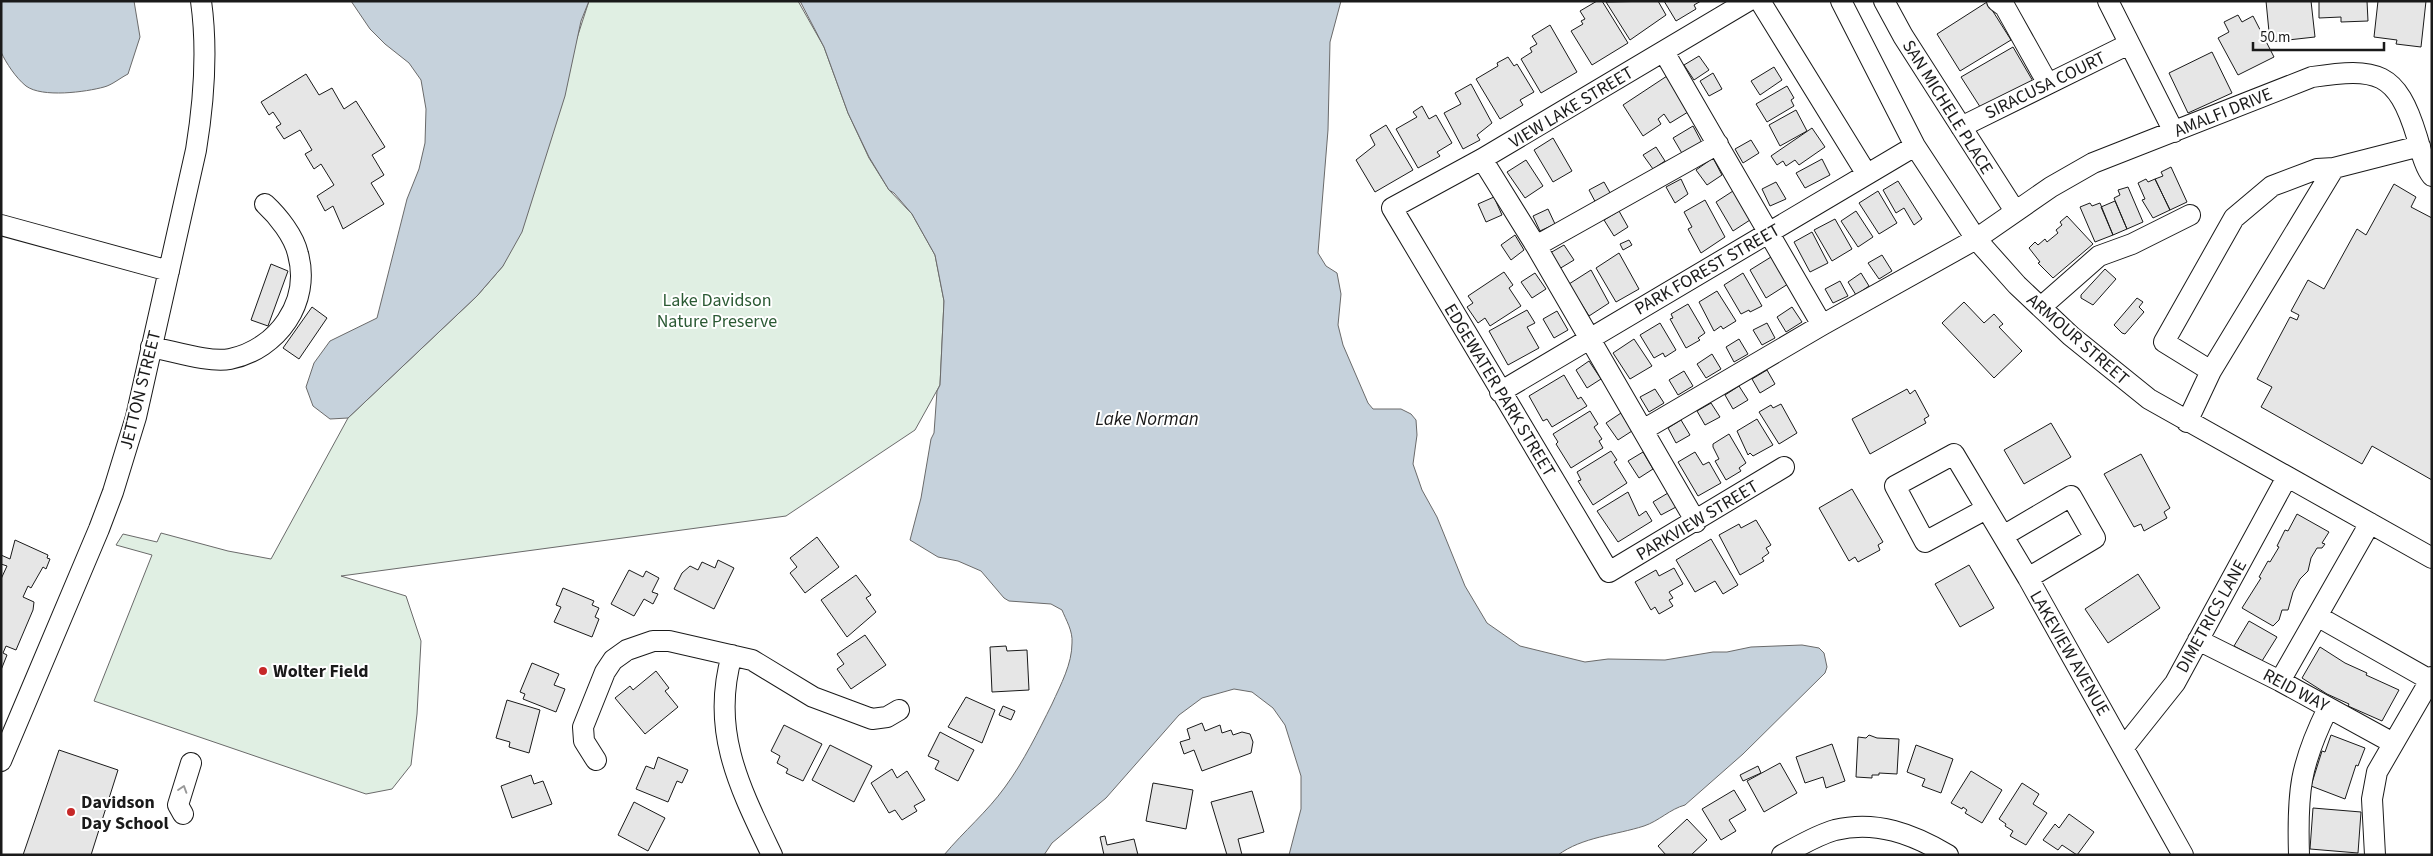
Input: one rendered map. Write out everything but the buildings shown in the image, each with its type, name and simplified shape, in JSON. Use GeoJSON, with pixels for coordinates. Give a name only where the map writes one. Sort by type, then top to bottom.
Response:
{"type":"FeatureCollection","features":[{"type":"Feature","properties":{"kind":"street","name":"JETTON STREET"},"geometry":{"type":"LineString","coordinates":[[1,761],[100,529],[136,417],[189,185],[203,106],[205,46],[201,1]]}},
{"type":"Feature","properties":{"kind":"street","name":"VIEW LAKE STREET"},"geometry":{"type":"LineString","coordinates":[[1392,208],[1482,159],[1748,1]]}},
{"type":"Feature","properties":{"kind":"street"},"geometry":{"type":"LineString","coordinates":[[1760,1],[1866,173]]}},
{"type":"Feature","properties":{"kind":"street","name":"ARMOUR STREET"},"geometry":{"type":"LineString","coordinates":[[1841,1],[1915,146],[1976,239],[2017,285],[2040,307],[2118,376],[2149,399],[2432,558]]}},
{"type":"Feature","properties":{"kind":"street","name":"SAN MICHELE PLACE"},"geometry":{"type":"LineString","coordinates":[[1884,1],[2014,211]]}},
{"type":"Feature","properties":{"kind":"street"},"geometry":{"type":"LineString","coordinates":[[1998,1],[2005,7],[2048,84]]}},
{"type":"Feature","properties":{"kind":"street"},"geometry":{"type":"LineString","coordinates":[[2108,1],[2174,132]]}},
{"type":"Feature","properties":{"kind":"street","name":"SIRACUSA COURT"},"geometry":{"type":"LineString","coordinates":[[1961,127],[2130,44]]}},
{"type":"Feature","properties":{"kind":"street"},"geometry":{"type":"LineString","coordinates":[[1664,52],[1822,324]]}},
{"type":"Feature","properties":{"kind":"street","name":"AMALFI DRIVE"},"geometry":{"type":"LineString","coordinates":[[1643,430],[1822,324],[1976,239],[2051,186],[2093,163],[2312,77],[2349,71],[2380,76],[2396,90],[2408,106],[2420,146],[2432,176]]}},
{"type":"Feature","properties":{"kind":"street"},"geometry":{"type":"LineString","coordinates":[[1536,246],[1718,144]]}},
{"type":"Feature","properties":{"kind":"street","name":"PARK FOREST STREET"},"geometry":{"type":"LineString","coordinates":[[1500,392],[1866,173],[1915,146]]}},
{"type":"Feature","properties":{"kind":"street"},"geometry":{"type":"LineString","coordinates":[[2211,371],[2164,342],[2234,218],[2272,186],[2317,169],[2334,168],[2420,146]]}},
{"type":"Feature","properties":{"kind":"street"},"geometry":{"type":"LineString","coordinates":[[1482,159],[1536,246],[1696,522]]}},
{"type":"Feature","properties":{"kind":"street"},"geometry":{"type":"LineString","coordinates":[[2187,422],[2211,371],[2334,168]]}},
{"type":"Feature","properties":{"kind":"street"},"geometry":{"type":"LineString","coordinates":[[151,347],[211,359],[229,359],[250,352],[284,327],[291,319],[297,302],[301,272],[298,254],[293,241],[273,212],[265,204]]}},
{"type":"Feature","properties":{"kind":"street","name":"EDGEWATER PARK STREET"},"geometry":{"type":"LineString","coordinates":[[1392,208],[1609,572]]}},
{"type":"Feature","properties":{"kind":"street"},"geometry":{"type":"LineString","coordinates":[[2040,307],[2099,256],[2132,244],[2190,214]]}},
{"type":"Feature","properties":{"kind":"street"},"geometry":{"type":"LineString","coordinates":[[1,225],[169,271]]}},
{"type":"Feature","properties":{"kind":"street","name":"LAKEVIEW AVENUE"},"geometry":{"type":"LineString","coordinates":[[1986,508],[1925,542],[1895,486],[1954,454],[2028,578],[2183,855]]}},
{"type":"Feature","properties":{"kind":"street","name":"PARKVIEW STREET"},"geometry":{"type":"LineString","coordinates":[[1609,572],[1696,522],[1784,467]]}},
{"type":"Feature","properties":{"kind":"street","name":"DIMETRICS LANE"},"geometry":{"type":"LineString","coordinates":[[2124,747],[2175,683],[2287,477]]}},
{"type":"Feature","properties":{"kind":"street"},"geometry":{"type":"LineString","coordinates":[[2003,536],[2071,496],[2095,538],[2028,578]]}},
{"type":"Feature","properties":{"kind":"street"},"geometry":{"type":"LineString","coordinates":[[2280,681],[2370,523]]}},
{"type":"Feature","properties":{"kind":"street"},"geometry":{"type":"LineString","coordinates":[[2317,616],[2431,678],[2377,772],[2372,798],[2374,854]]}},
{"type":"Feature","properties":{"kind":"street","name":"REID WAY"},"geometry":{"type":"LineString","coordinates":[[2198,640],[2280,681],[2393,743]]}},
{"type":"Feature","properties":{"kind":"street"},"geometry":{"type":"LineString","coordinates":[[596,760],[584,740],[582,727],[605,672],[613,660],[627,650],[653,641],[670,641],[732,655],[764,666],[813,697],[872,719],[887,717],[900,710]]}},
{"type":"Feature","properties":{"kind":"street"},"geometry":{"type":"LineString","coordinates":[[732,655],[725,684],[726,737],[730,759],[745,799],[772,855]]}},
{"type":"Feature","properties":{"kind":"street"},"geometry":{"type":"LineString","coordinates":[[2299,855],[2299,787],[2305,758],[2328,708]]}},
{"type":"Feature","properties":{"kind":"street"},"geometry":{"type":"LineString","coordinates":[[183,814],[178,805],[191,763]]}},
{"type":"Feature","properties":{"kind":"street"},"geometry":{"type":"LineString","coordinates":[[1782,855],[1834,830],[1860,826],[1891,829],[1932,845],[1948,855]]}},
{"type":"Feature","properties":{"kind":"green space","name":"Lake Davidson Nature Preserve"},"geometry":{"type":"Polygon","coordinates":[[[589,1],[798,1],[824,47],[848,113],[869,158],[889,190],[912,214],[935,255],[944,301],[940,385],[915,430],[786,516],[341,576],[406,596],[421,641],[417,714],[411,765],[392,789],[366,794],[94,701],[152,555],[116,545],[123,534],[157,542],[161,533],[228,551],[271,559],[348,418],[477,296],[503,266],[589,1]]]}},
{"type":"Feature","properties":{"kind":"water"},"geometry":{"type":"Polygon","coordinates":[[[1,1],[134,1],[140,37],[128,74],[107,86],[76,92],[42,92],[26,86],[12,70],[1,52],[1,1]]]}},
{"type":"Feature","properties":{"kind":"water"},"geometry":{"type":"Polygon","coordinates":[[[351,1],[589,1],[581,21],[565,96],[522,232],[503,266],[477,296],[348,418],[330,419],[313,406],[306,387],[314,363],[330,341],[377,318],[407,199],[419,169],[425,143],[426,109],[421,80],[409,63],[370,29],[351,1]]]}},
{"type":"Feature","properties":{"kind":"water","name":"Lake Norman"},"geometry":{"type":"Polygon","coordinates":[[[800,1],[1341,1],[1330,42],[1328,130],[1318,253],[1326,266],[1337,273],[1341,294],[1338,325],[1343,345],[1368,403],[1373,409],[1401,409],[1411,414],[1416,420],[1417,435],[1413,464],[1422,490],[1437,517],[1465,586],[1487,623],[1520,646],[1585,662],[1608,659],[1665,660],[1751,647],[1802,645],[1819,648],[1824,653],[1827,667],[1825,673],[1743,754],[1685,805],[1644,826],[1588,840],[1558,855],[1289,855],[1301,809],[1301,776],[1285,725],[1273,708],[1252,692],[1234,689],[1202,698],[1179,715],[1106,798],[1052,843],[1044,855],[944,855],[998,796],[1025,757],[1065,674],[1072,651],[1072,639],[1062,610],[1051,604],[1009,601],[1004,598],[981,571],[958,561],[938,557],[910,540],[921,498],[931,439],[934,433],[937,391],[940,385],[944,301],[935,255],[912,214],[894,193],[889,190],[869,157],[848,113],[824,47],[800,1]]]}},
{"type":"Feature","properties":{"kind":"place","name":"Wolter Field"},"geometry":{"type":"Point","coordinates":[263,671]}},
{"type":"Feature","properties":{"kind":"place","name":"Davidson Day School"},"geometry":{"type":"Point","coordinates":[71,812]}}]}
